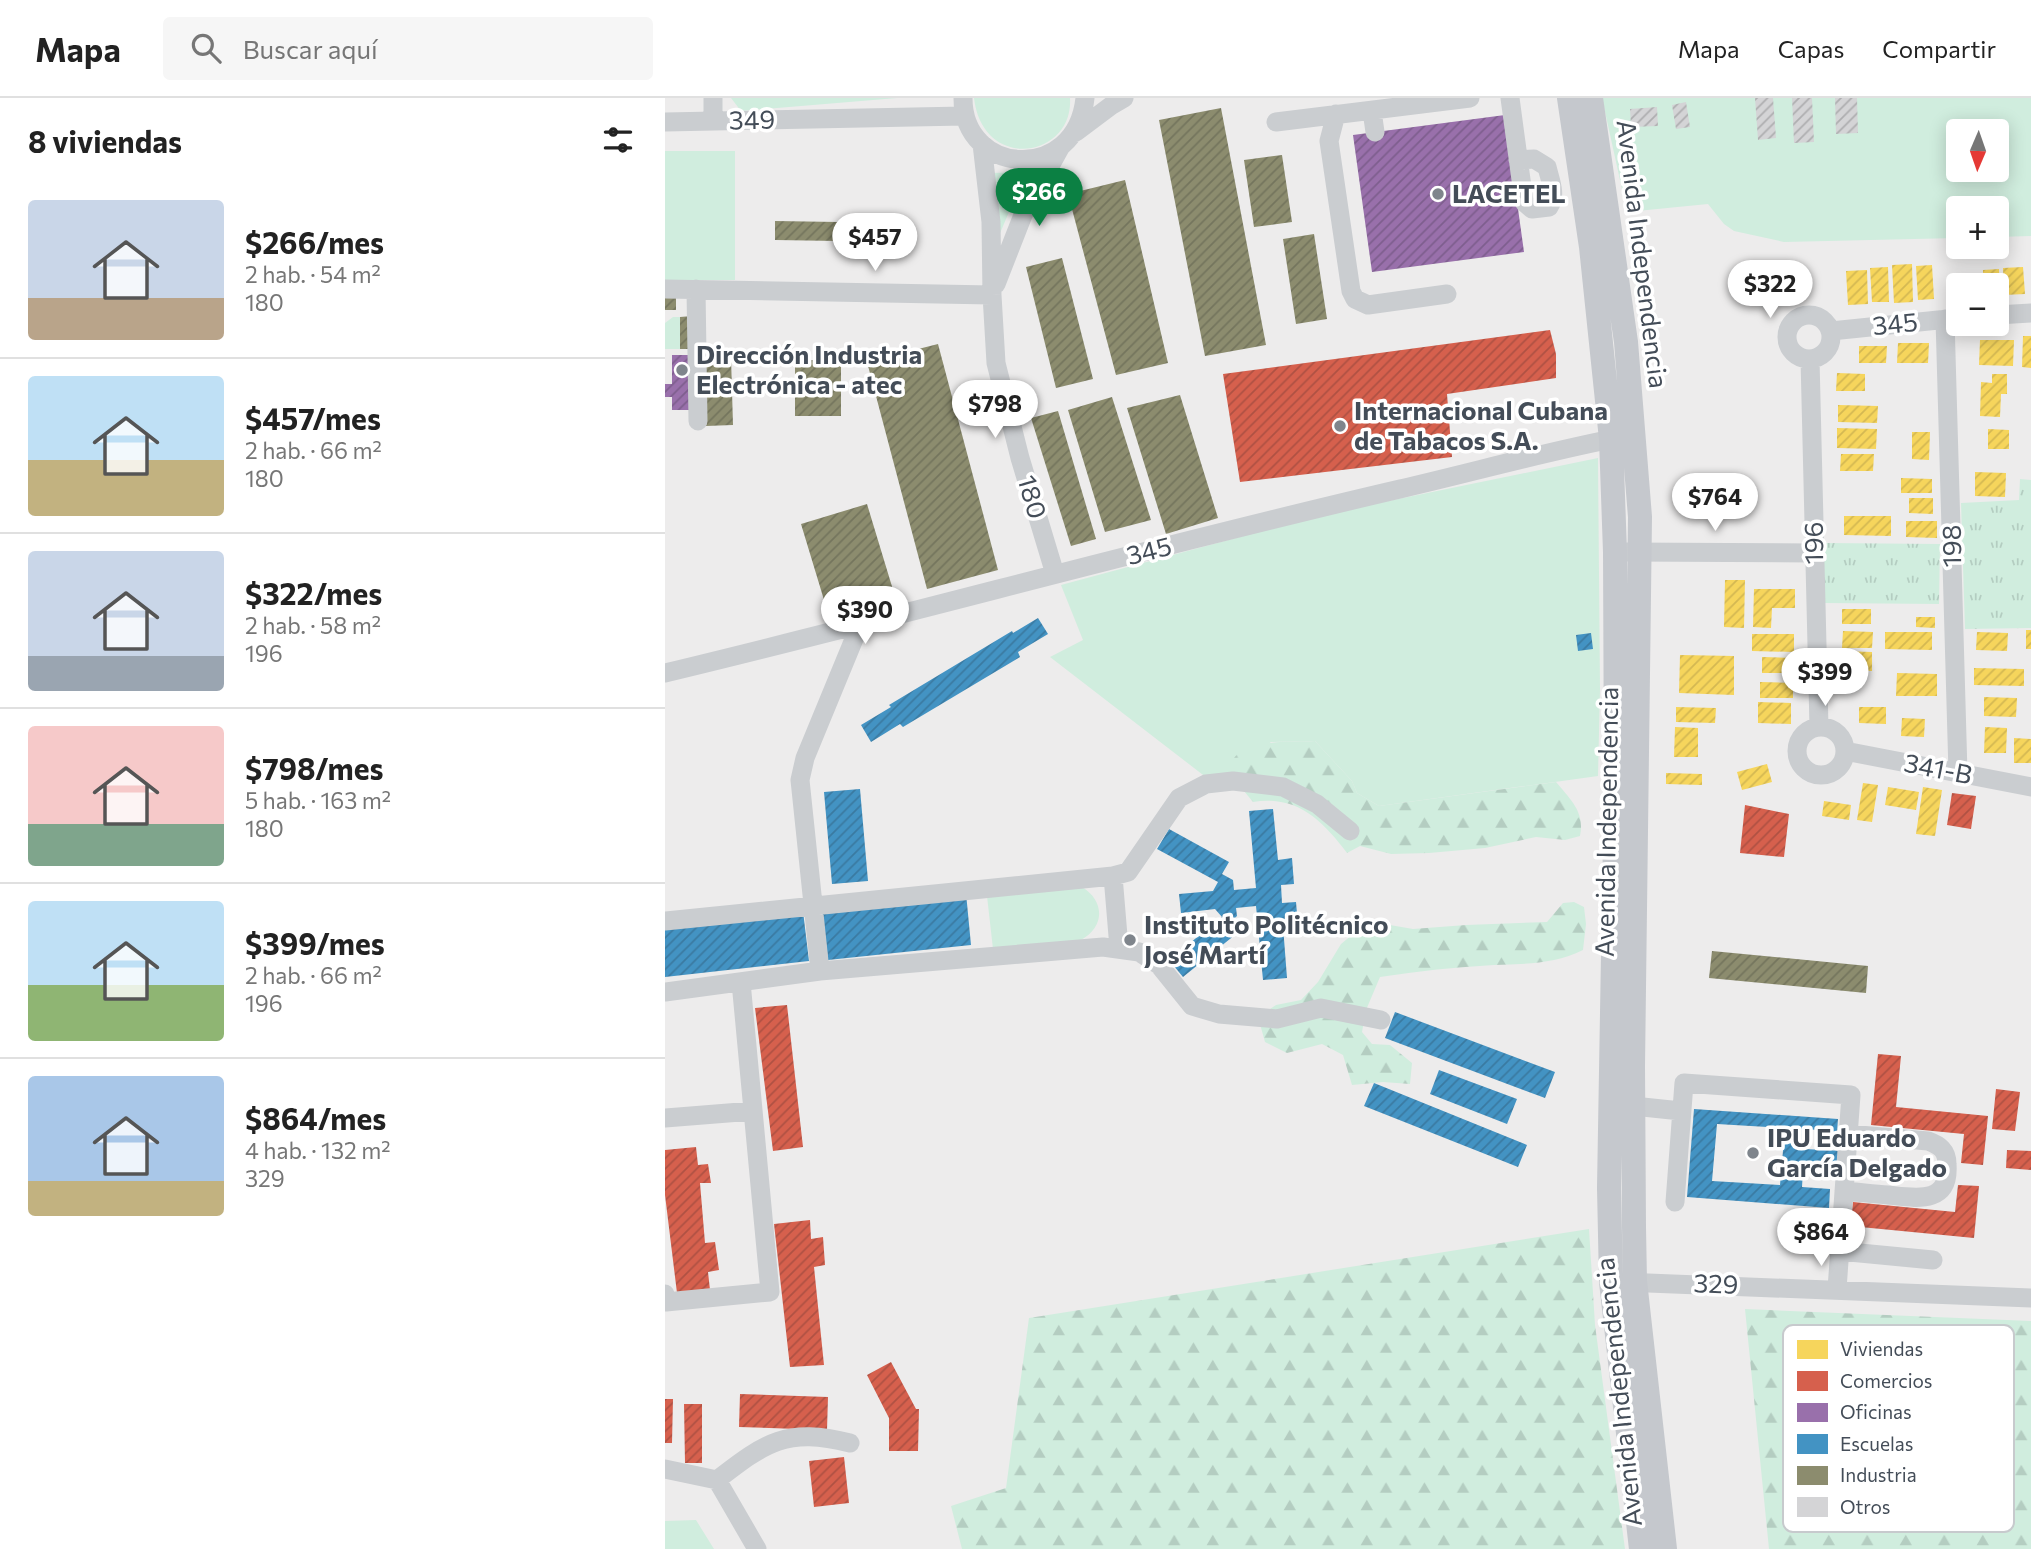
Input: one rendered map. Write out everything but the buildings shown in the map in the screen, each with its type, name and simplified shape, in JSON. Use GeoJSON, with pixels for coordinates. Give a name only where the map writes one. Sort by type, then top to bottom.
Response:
{"type":"FeatureCollection","features":[{"type":"Feature","properties":{"kind":"main road","name":"Avenida Independencia"},"geometry":{"type":"LineString","coordinates":[[1569,98],[1641,552],[1633,1106],[1623,1282],[1641,1549]]}},
{"type":"Feature","properties":{"kind":"main road","name":"Avenida Independencia"},"geometry":{"type":"LineString","coordinates":[[1591,98],[1626,342],[1615,552],[1616,779],[1609,1188],[1665,1549]]}},
{"type":"Feature","properties":{"kind":"street"},"geometry":{"type":"LineString","coordinates":[[713,98],[713,121]]}},
{"type":"Feature","properties":{"kind":"street"},"geometry":{"type":"LineString","coordinates":[[1075,133],[1083,116],[1085,98]]}},
{"type":"Feature","properties":{"kind":"street"},"geometry":{"type":"LineString","coordinates":[[963,107],[971,130],[982,144],[1000,155],[1020,160],[1041,158],[1060,148],[1075,133],[1124,98]]}},
{"type":"Feature","properties":{"kind":"street"},"geometry":{"type":"LineString","coordinates":[[1276,122],[1470,98]]}},
{"type":"Feature","properties":{"kind":"street"},"geometry":{"type":"LineString","coordinates":[[1510,98],[1518,160]]}},
{"type":"Feature","properties":{"kind":"street","name":"349"},"geometry":{"type":"LineString","coordinates":[[665,122],[963,107]]}},
{"type":"Feature","properties":{"kind":"street"},"geometry":{"type":"LineString","coordinates":[[1372,111],[1375,132]]}},
{"type":"Feature","properties":{"kind":"street"},"geometry":{"type":"LineString","coordinates":[[1336,114],[1329,141],[1351,291],[1355,299],[1368,305],[1447,294]]}},
{"type":"Feature","properties":{"kind":"street","name":"180"},"geometry":{"type":"LineString","coordinates":[[982,144],[991,222],[996,363],[1020,458],[1055,574]]}},
{"type":"Feature","properties":{"kind":"street","name":"180"},"geometry":{"type":"LineString","coordinates":[[992,295],[1023,215],[1060,148]]}},
{"type":"Feature","properties":{"kind":"street"},"geometry":{"type":"LineString","coordinates":[[665,289],[992,295]]}},
{"type":"Feature","properties":{"kind":"street"},"geometry":{"type":"LineString","coordinates":[[696,289],[698,421]]}},
{"type":"Feature","properties":{"kind":"street"},"geometry":{"type":"LineString","coordinates":[[2009,314],[2031,313]]}},
{"type":"Feature","properties":{"kind":"street"},"geometry":{"type":"LineString","coordinates":[[1812,314],[1824,320],[1831,331],[1832,338],[1827,351],[1810,359],[1799,356],[1789,345],[1787,337],[1791,323],[1797,317],[1812,314]]}},
{"type":"Feature","properties":{"kind":"street","name":"345"},"geometry":{"type":"LineString","coordinates":[[1831,331],[1946,319]]}},
{"type":"Feature","properties":{"kind":"street","name":"198"},"geometry":{"type":"LineString","coordinates":[[1952,336],[1958,773]]}},
{"type":"Feature","properties":{"kind":"street","name":"196"},"geometry":{"type":"LineString","coordinates":[[1810,359],[1819,727]]}},
{"type":"Feature","properties":{"kind":"street","name":"345"},"geometry":{"type":"LineString","coordinates":[[665,673],[859,627],[1055,574],[1334,504],[1623,437]]}},
{"type":"Feature","properties":{"kind":"street"},"geometry":{"type":"LineString","coordinates":[[1615,552],[1814,553]]}},
{"type":"Feature","properties":{"kind":"street"},"geometry":{"type":"LineString","coordinates":[[820,971],[800,780],[806,758],[859,627]]}},
{"type":"Feature","properties":{"kind":"street"},"geometry":{"type":"LineString","coordinates":[[1819,727],[1827,728],[1840,736],[1845,751],[1844,759],[1835,772],[1819,775],[1804,769],[1797,755],[1800,740],[1811,729],[1819,727]]}},
{"type":"Feature","properties":{"kind":"street","name":"341-B"},"geometry":{"type":"LineString","coordinates":[[1845,751],[2031,787]]}},
{"type":"Feature","properties":{"kind":"street"},"geometry":{"type":"LineString","coordinates":[[665,921],[1113,876],[1128,872],[1179,798],[1206,784],[1233,781],[1283,787],[1317,804],[1349,831]]}},
{"type":"Feature","properties":{"kind":"street"},"geometry":{"type":"LineString","coordinates":[[1113,876],[1119,948]]}},
{"type":"Feature","properties":{"kind":"street"},"geometry":{"type":"LineString","coordinates":[[665,992],[820,971],[1087,947],[1119,948],[1139,952],[1159,965],[1192,1006],[1219,1014],[1277,1019],[1321,1008],[1381,1020]]}},
{"type":"Feature","properties":{"kind":"street"},"geometry":{"type":"LineString","coordinates":[[665,1294],[666,1302],[770,1292],[741,982]]}},
{"type":"Feature","properties":{"kind":"street"},"geometry":{"type":"LineString","coordinates":[[1675,1202],[1684,1083],[1851,1095],[1837,1289]]}},
{"type":"Feature","properties":{"kind":"street"},"geometry":{"type":"LineString","coordinates":[[1633,1106],[1681,1111]]}},
{"type":"Feature","properties":{"kind":"street"},"geometry":{"type":"LineString","coordinates":[[665,1118],[754,1111]]}},
{"type":"Feature","properties":{"kind":"street"},"geometry":{"type":"LineString","coordinates":[[1844,1191],[1922,1199],[1935,1195],[1944,1184],[1947,1174],[1947,1160],[1938,1145],[1928,1141],[1848,1134]]}},
{"type":"Feature","properties":{"kind":"street"},"geometry":{"type":"LineString","coordinates":[[1839,1251],[1933,1260]]}},
{"type":"Feature","properties":{"kind":"street","name":"329"},"geometry":{"type":"LineString","coordinates":[[1623,1282],[2031,1298]]}},
{"type":"Feature","properties":{"kind":"street"},"geometry":{"type":"LineString","coordinates":[[717,1480],[752,1453],[776,1440],[832,1439],[850,1443]]}},
{"type":"Feature","properties":{"kind":"street"},"geometry":{"type":"LineString","coordinates":[[665,1469],[717,1480],[757,1549]]}},
{"type":"Feature","properties":{"kind":"green space"},"geometry":{"type":"Polygon","coordinates":[[[731,98],[897,98],[741,111],[731,98]]]}},
{"type":"Feature","properties":{"kind":"green space"},"geometry":{"type":"Polygon","coordinates":[[[974,98],[1070,98],[1067,118],[1058,134],[1044,144],[1027,149],[1009,147],[993,138],[981,122],[974,98]]]}},
{"type":"Feature","properties":{"kind":"green space"},"geometry":{"type":"Polygon","coordinates":[[[1602,98],[2031,98],[2031,236],[2009,237],[2009,196],[1946,196],[1946,238],[1784,242],[1734,231],[1724,224],[1708,204],[1627,212],[1602,98]]]}},
{"type":"Feature","properties":{"kind":"green space"},"geometry":{"type":"Polygon","coordinates":[[[665,151],[735,151],[735,280],[665,280],[665,151]]]}},
{"type":"Feature","properties":{"kind":"green space"},"geometry":{"type":"Polygon","coordinates":[[[1033,172],[1014,200],[998,238],[992,173],[1033,172]]]}},
{"type":"Feature","properties":{"kind":"green space"},"geometry":{"type":"Polygon","coordinates":[[[673,317],[680,317],[680,349],[665,349],[665,323],[673,317]]]}},
{"type":"Feature","properties":{"kind":"green space"},"geometry":{"type":"Polygon","coordinates":[[[1598,458],[1598,776],[1379,806],[1357,793],[1352,781],[1315,741],[1271,742],[1230,774],[1207,778],[1050,657],[1083,640],[1061,585],[1325,514],[1598,458]]]}},
{"type":"Feature","properties":{"kind":"green space"},"geometry":{"type":"Polygon","coordinates":[[[2020,479],[2031,480],[2031,628],[1965,629],[1961,503],[2019,500],[2020,479]]]}},
{"type":"Feature","properties":{"kind":"green space"},"geometry":{"type":"Polygon","coordinates":[[[1824,543],[1940,544],[1939,604],[1824,603],[1824,543]]]}},
{"type":"Feature","properties":{"kind":"green space"},"geometry":{"type":"Polygon","coordinates":[[[1315,741],[1352,781],[1357,793],[1379,806],[1556,782],[1579,813],[1580,836],[1565,840],[1536,837],[1485,848],[1429,853],[1391,854],[1360,846],[1347,853],[1328,830],[1307,812],[1283,802],[1253,802],[1230,774],[1234,758],[1249,747],[1315,741]]]}},
{"type":"Feature","properties":{"kind":"green space"},"geometry":{"type":"Polygon","coordinates":[[[1082,887],[1090,893],[1098,906],[1098,921],[1089,935],[1081,940],[993,949],[987,896],[1082,887]]]}},
{"type":"Feature","properties":{"kind":"green space"},"geometry":{"type":"Polygon","coordinates":[[[1574,902],[1584,907],[1586,924],[1583,950],[1572,955],[1540,962],[1451,968],[1380,977],[1366,1010],[1362,1032],[1372,1044],[1390,1045],[1412,1063],[1410,1084],[1383,1082],[1352,1085],[1343,1055],[1322,1044],[1287,1053],[1265,1042],[1258,1017],[1276,1005],[1301,1000],[1318,982],[1341,944],[1365,924],[1413,929],[1547,922],[1563,903],[1574,902]]]}},
{"type":"Feature","properties":{"kind":"green space"},"geometry":{"type":"Polygon","coordinates":[[[1589,1229],[1595,1325],[1625,1549],[962,1549],[951,1506],[1006,1488],[1029,1318],[1589,1229]]]}},
{"type":"Feature","properties":{"kind":"green space"},"geometry":{"type":"Polygon","coordinates":[[[1745,1309],[2031,1321],[2031,1549],[1769,1549],[1745,1309]]]}},
{"type":"Feature","properties":{"kind":"green space"},"geometry":{"type":"Polygon","coordinates":[[[696,1520],[714,1549],[665,1549],[665,1521],[696,1520]]]}},
{"type":"Feature","properties":{"kind":"place","name":"LACETEL"},"geometry":{"type":"Point","coordinates":[1438,194]}},
{"type":"Feature","properties":{"kind":"place","name":"Dirección Industria Electrónica - atec"},"geometry":{"type":"Point","coordinates":[682,370]}},
{"type":"Feature","properties":{"kind":"place","name":"Internacional Cubana de Tabacos S.A."},"geometry":{"type":"Point","coordinates":[1340,426]}},
{"type":"Feature","properties":{"kind":"place","name":"Instituto Politécnico José Martí"},"geometry":{"type":"Point","coordinates":[1130,940]}},
{"type":"Feature","properties":{"kind":"place","name":"IPU Eduardo García Delgado"},"geometry":{"type":"Point","coordinates":[1753,1153]}}]}
